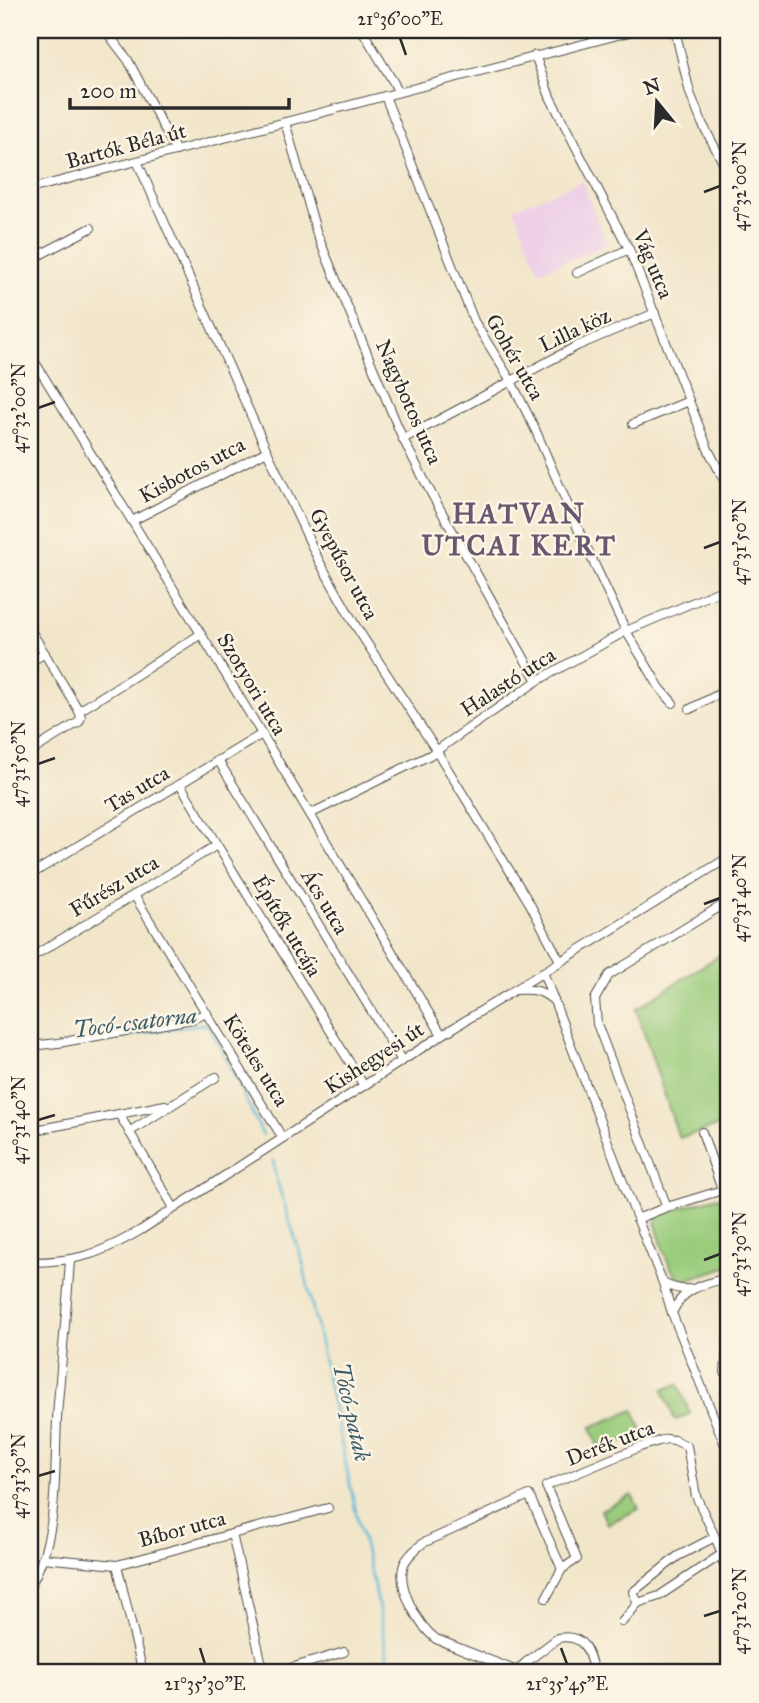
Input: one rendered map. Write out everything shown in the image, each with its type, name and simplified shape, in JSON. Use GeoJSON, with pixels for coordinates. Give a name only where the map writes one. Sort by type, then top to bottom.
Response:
{"type":"FeatureCollection","features":[{"type":"Feature","properties":{"kind":"street"},"geometry":{"type":"LineString","coordinates":[[105,30],[128,60],[176,151]]}},
{"type":"Feature","properties":{"kind":"street"},"geometry":{"type":"LineString","coordinates":[[362,30],[398,92]]}},
{"type":"Feature","properties":{"kind":"street","name":"Bartók Béla út"},"geometry":{"type":"LineString","coordinates":[[30,189],[385,96],[535,55],[599,34],[637,30]]}},
{"type":"Feature","properties":{"kind":"street"},"geometry":{"type":"LineString","coordinates":[[675,30],[690,93],[702,123],[729,174]]}},
{"type":"Feature","properties":{"kind":"street","name":"Vág utca"},"geometry":{"type":"LineString","coordinates":[[535,55],[550,97],[629,249],[688,401],[729,491]]}},
{"type":"Feature","properties":{"kind":"street","name":"Gohér utca"},"geometry":{"type":"LineString","coordinates":[[385,96],[474,321],[511,381],[536,429],[582,538],[626,631],[660,688],[673,703]]}},
{"type":"Feature","properties":{"kind":"street","name":"Nagybotos utca"},"geometry":{"type":"LineString","coordinates":[[285,122],[317,234],[403,439],[430,493],[537,681]]}},
{"type":"Feature","properties":{"kind":"street","name":"Gyepűsor utca"},"geometry":{"type":"LineString","coordinates":[[137,161],[319,561],[355,625],[436,750],[530,904],[560,961]]}},
{"type":"Feature","properties":{"kind":"street"},"geometry":{"type":"LineString","coordinates":[[30,260],[91,228]]}},
{"type":"Feature","properties":{"kind":"street"},"geometry":{"type":"LineString","coordinates":[[577,273],[629,249]]}},
{"type":"Feature","properties":{"kind":"street","name":"Lilla köz"},"geometry":{"type":"LineString","coordinates":[[403,439],[577,346],[655,313]]}},
{"type":"Feature","properties":{"kind":"street","name":"Szotyori utca"},"geometry":{"type":"LineString","coordinates":[[30,354],[442,1035]]}},
{"type":"Feature","properties":{"kind":"street"},"geometry":{"type":"LineString","coordinates":[[633,424],[688,401]]}},
{"type":"Feature","properties":{"kind":"street","name":"Kisbotos utca"},"geometry":{"type":"LineString","coordinates":[[132,521],[267,451]]}},
{"type":"Feature","properties":{"kind":"street","name":"Halastó utca"},"geometry":{"type":"LineString","coordinates":[[310,814],[430,755],[537,681],[626,631],[729,587]]}},
{"type":"Feature","properties":{"kind":"street"},"geometry":{"type":"LineString","coordinates":[[30,629],[79,711],[79,722],[30,752]]}},
{"type":"Feature","properties":{"kind":"street"},"geometry":{"type":"LineString","coordinates":[[79,711],[201,635]]}},
{"type":"Feature","properties":{"kind":"street"},"geometry":{"type":"LineString","coordinates":[[30,662],[44,653]]}},
{"type":"Feature","properties":{"kind":"street"},"geometry":{"type":"LineString","coordinates":[[690,709],[729,689]]}},
{"type":"Feature","properties":{"kind":"street","name":"Tas utca"},"geometry":{"type":"LineString","coordinates":[[30,875],[262,734]]}},
{"type":"Feature","properties":{"kind":"street","name":"Ács utca"},"geometry":{"type":"LineString","coordinates":[[218,760],[402,1061]]}},
{"type":"Feature","properties":{"kind":"street","name":"Építők utcája"},"geometry":{"type":"LineString","coordinates":[[180,784],[364,1086]]}},
{"type":"Feature","properties":{"kind":"street","name":"Fűrész utca"},"geometry":{"type":"LineString","coordinates":[[30,958],[217,845]]}},
{"type":"Feature","properties":{"kind":"street","name":"Kishegyesi út"},"geometry":{"type":"LineString","coordinates":[[30,1262],[70,1260],[97,1253],[118,1243],[514,989],[729,857]]}},
{"type":"Feature","properties":{"kind":"street","name":"Köteles utca"},"geometry":{"type":"LineString","coordinates":[[134,895],[282,1137]]}},
{"type":"Feature","properties":{"kind":"street"},"geometry":{"type":"LineString","coordinates":[[667,1207],[597,1024],[595,999],[609,975],[729,901]]}},
{"type":"Feature","properties":{"kind":"street"},"geometry":{"type":"LineString","coordinates":[[544,971],[672,1313],[729,1455]]}},
{"type":"Feature","properties":{"kind":"street"},"geometry":{"type":"LineString","coordinates":[[514,989],[538,990],[556,1003]]}},
{"type":"Feature","properties":{"kind":"street"},"geometry":{"type":"LineString","coordinates":[[30,1046],[192,1019],[207,1013]]}},
{"type":"Feature","properties":{"kind":"street"},"geometry":{"type":"LineString","coordinates":[[129,1132],[216,1077]]}},
{"type":"Feature","properties":{"kind":"street"},"geometry":{"type":"LineString","coordinates":[[30,1131],[171,1104]]}},
{"type":"Feature","properties":{"kind":"street"},"geometry":{"type":"LineString","coordinates":[[143,1109],[146,1120]]}},
{"type":"Feature","properties":{"kind":"street"},"geometry":{"type":"LineString","coordinates":[[119,1114],[174,1208]]}},
{"type":"Feature","properties":{"kind":"street"},"geometry":{"type":"LineString","coordinates":[[637,1219],[725,1189],[702,1132]]}},
{"type":"Feature","properties":{"kind":"street"},"geometry":{"type":"LineString","coordinates":[[30,1586],[38,1573],[47,1545],[54,1505],[58,1405],[70,1260]]}},
{"type":"Feature","properties":{"kind":"street"},"geometry":{"type":"LineString","coordinates":[[663,1283],[685,1290],[729,1277]]}},
{"type":"Feature","properties":{"kind":"street"},"geometry":{"type":"LineString","coordinates":[[672,1313],[681,1297],[692,1289]]}},
{"type":"Feature","properties":{"kind":"street"},"geometry":{"type":"LineString","coordinates":[[729,1330],[725,1372],[729,1382]]}},
{"type":"Feature","properties":{"kind":"street","name":"Derék utca"},"geometry":{"type":"LineString","coordinates":[[562,1569],[577,1559],[546,1486],[640,1447],[667,1439],[687,1446],[696,1496],[729,1575]]}},
{"type":"Feature","properties":{"kind":"street"},"geometry":{"type":"LineString","coordinates":[[546,1486],[424,1543],[405,1560],[402,1578],[417,1618],[425,1631],[436,1639],[520,1672],[525,1663],[558,1637],[572,1637],[589,1653],[594,1673]]}},
{"type":"Feature","properties":{"kind":"street"},"geometry":{"type":"LineString","coordinates":[[529,1494],[562,1569],[546,1598]]}},
{"type":"Feature","properties":{"kind":"street","name":"Bíbor utca"},"geometry":{"type":"LineString","coordinates":[[42,1558],[117,1565],[328,1508]]}},
{"type":"Feature","properties":{"kind":"street"},"geometry":{"type":"LineString","coordinates":[[232,1534],[264,1673]]}},
{"type":"Feature","properties":{"kind":"street"},"geometry":{"type":"LineString","coordinates":[[638,1603],[633,1592],[678,1556],[715,1537]]}},
{"type":"Feature","properties":{"kind":"street"},"geometry":{"type":"LineString","coordinates":[[622,1622],[638,1603],[659,1596],[722,1554]]}},
{"type":"Feature","properties":{"kind":"street"},"geometry":{"type":"LineString","coordinates":[[117,1565],[144,1673]]}},
{"type":"Feature","properties":{"kind":"street"},"geometry":{"type":"LineString","coordinates":[[274,1673],[344,1652]]}},
{"type":"Feature","properties":{"kind":"shaded area"},"geometry":{"type":"Polygon","coordinates":[[[582,181],[607,245],[539,272],[514,208],[582,181]]]}},
{"type":"Feature","properties":{"kind":"green space"},"geometry":{"type":"Polygon","coordinates":[[[729,949],[729,1123],[679,1138],[636,1009],[729,949]]]}},
{"type":"Feature","properties":{"kind":"green space"},"geometry":{"type":"Polygon","coordinates":[[[718,1197],[729,1205],[729,1266],[683,1281],[673,1271],[666,1256],[656,1225],[657,1219],[663,1213],[718,1197]]]}},
{"type":"Feature","properties":{"kind":"green space"},"geometry":{"type":"Polygon","coordinates":[[[678,1384],[690,1414],[675,1420],[663,1390],[678,1384]]]}},
{"type":"Feature","properties":{"kind":"green space"},"geometry":{"type":"Polygon","coordinates":[[[634,1410],[643,1433],[599,1450],[591,1427],[634,1410]]]}},
{"type":"Feature","properties":{"kind":"green space"},"geometry":{"type":"Polygon","coordinates":[[[632,1495],[639,1509],[607,1524],[601,1510],[632,1495]]]}},
{"type":"Feature","properties":{"kind":"waterway","name":"Tocó-csatorna"},"geometry":{"type":"LineString","coordinates":[[30,1052],[207,1025],[263,1135]]}},
{"type":"Feature","properties":{"kind":"waterway","name":"Tócó-patak"},"geometry":{"type":"LineString","coordinates":[[273,1160],[276,1178],[303,1263],[377,1598],[390,1673]]}},
{"type":"Feature","properties":{"kind":"district","name":"HATVAN UTCAI KERT"},"geometry":{"type":"Point","coordinates":[519,529]}}]}
